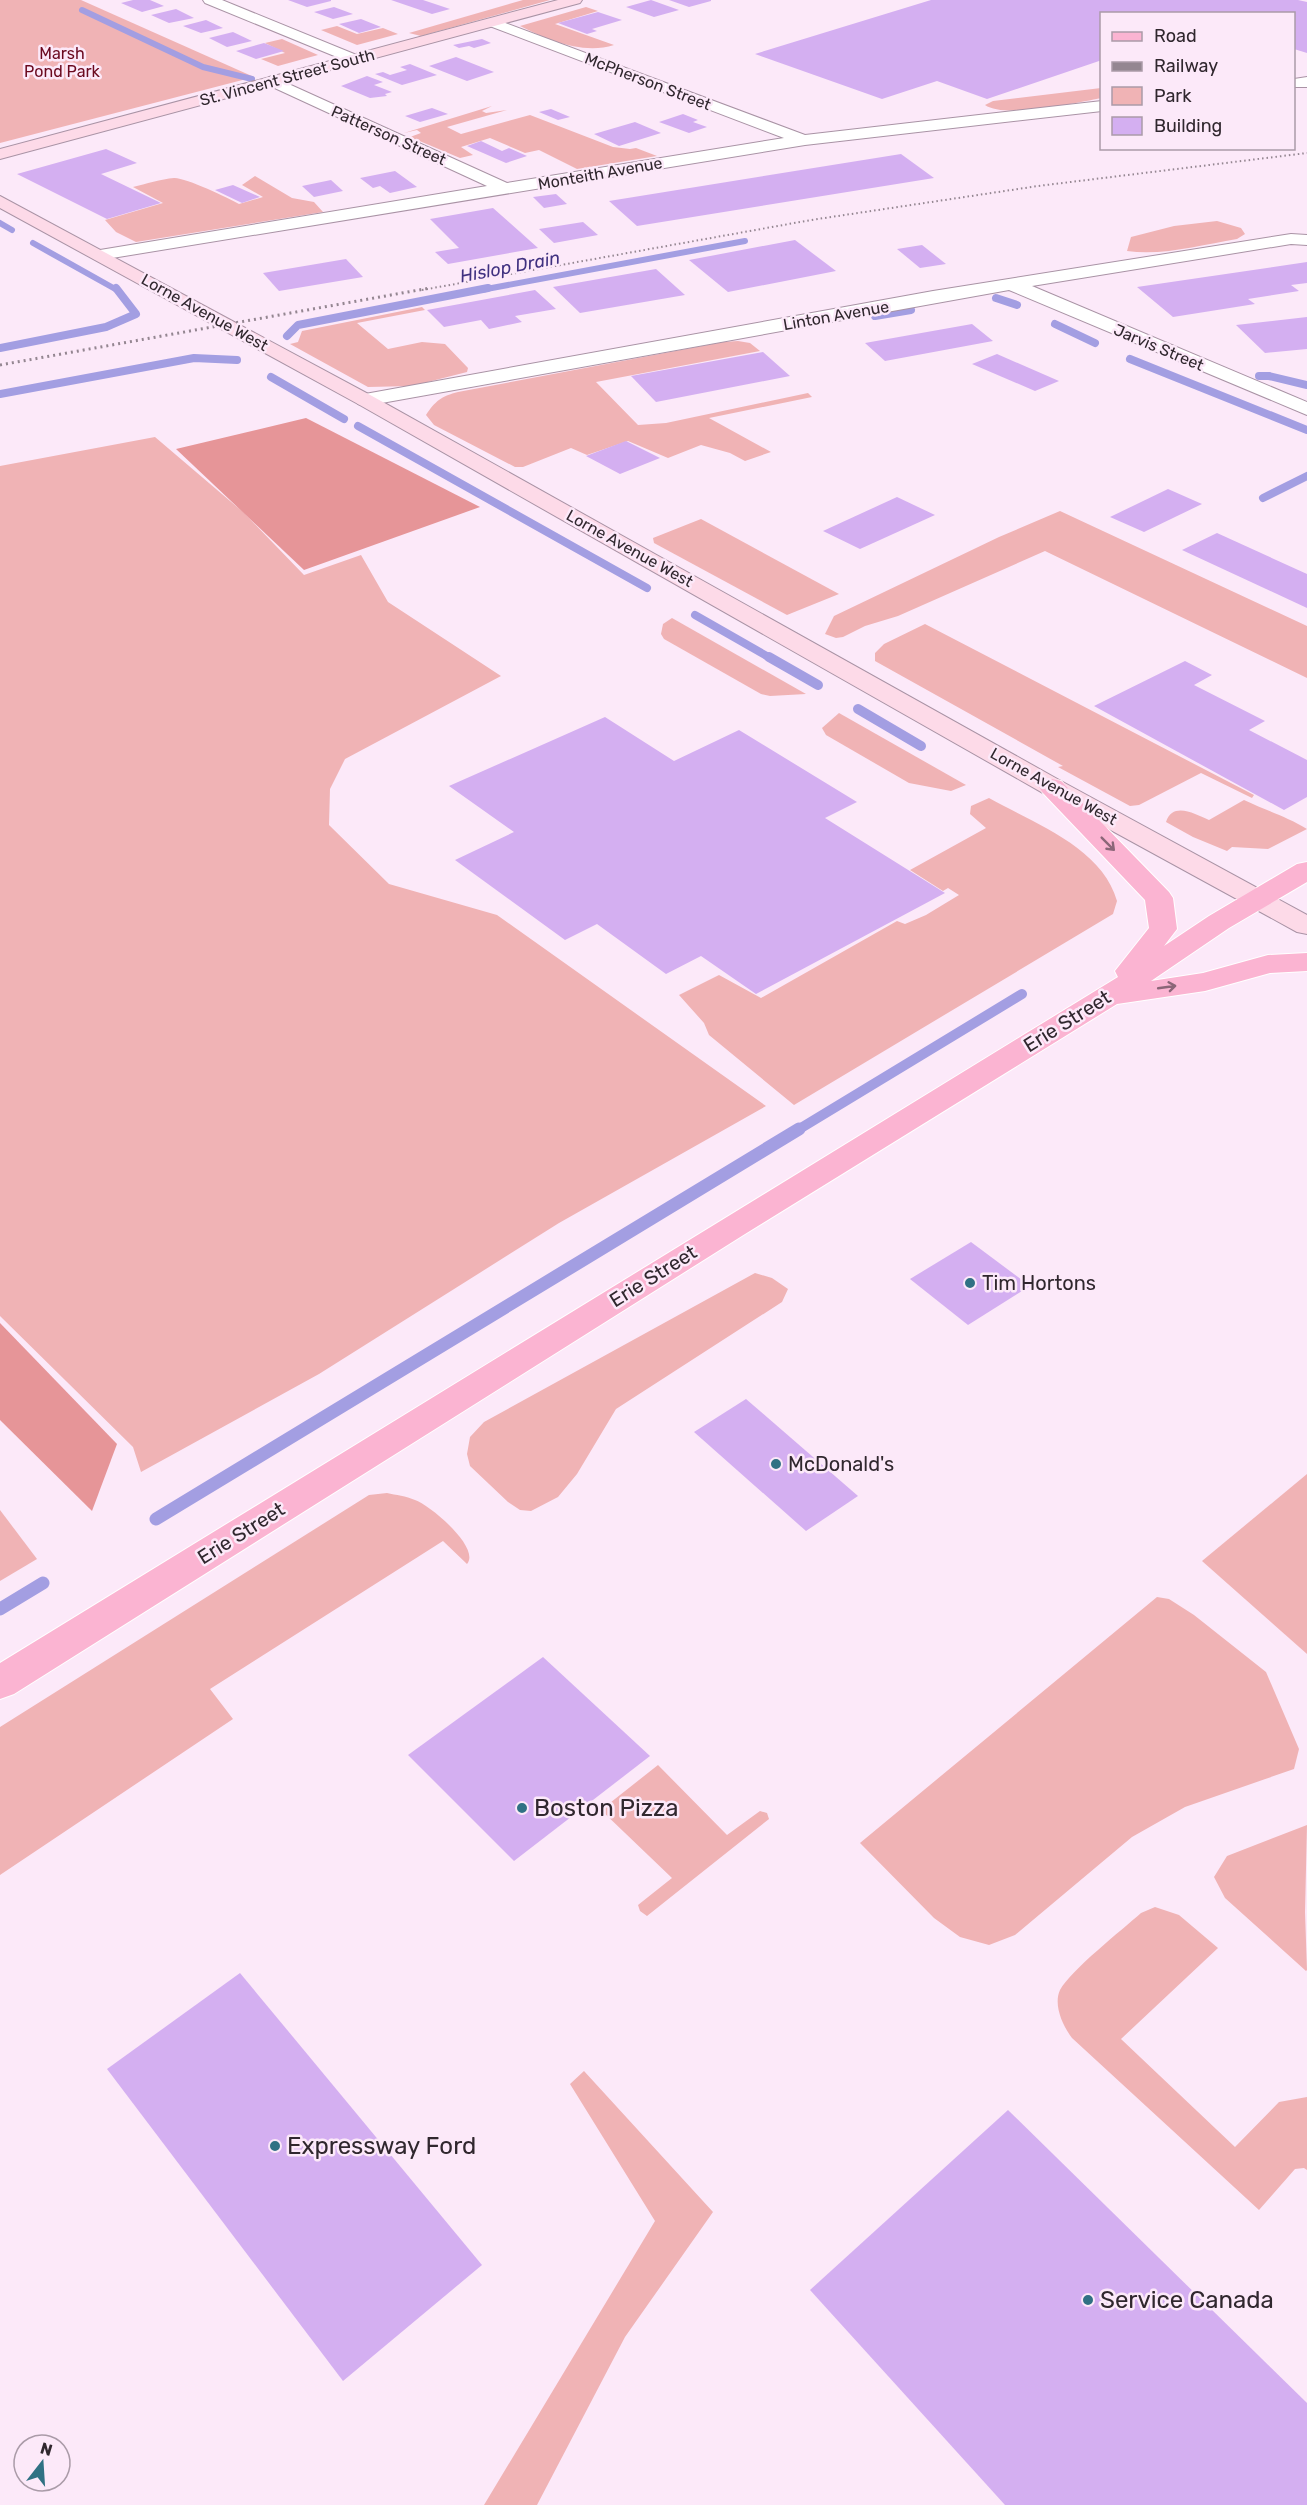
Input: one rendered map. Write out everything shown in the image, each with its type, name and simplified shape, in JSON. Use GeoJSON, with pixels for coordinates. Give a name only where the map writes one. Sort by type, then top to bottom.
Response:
{"type":"FeatureCollection","features":[{"type":"Feature","properties":{"kind":"main road","name":"St. Vincent Street South"},"geometry":{"type":"LineString","coordinates":[[0,154],[575,0]]}},
{"type":"Feature","properties":{"kind":"main road","name":"Lorne Avenue West"},"geometry":{"type":"LineString","coordinates":[[0,201],[365,400],[1052,787],[1307,926]]}},
{"type":"Feature","properties":{"kind":"main road"},"geometry":{"type":"LineString","coordinates":[[1052,787],[1159,898],[1163,929],[1109,996]]}},
{"type":"Feature","properties":{"kind":"main road","name":"Erie Street"},"geometry":{"type":"LineString","coordinates":[[0,1683],[744,1219],[1109,996],[1219,922],[1307,870]]}},
{"type":"Feature","properties":{"kind":"main road"},"geometry":{"type":"LineString","coordinates":[[1109,996],[1204,982],[1268,964],[1307,962]]}},
{"type":"Feature","properties":{"kind":"street"},"geometry":{"type":"LineString","coordinates":[[210,0],[354,59]]}},
{"type":"Feature","properties":{"kind":"street","name":"McPherson Street"},"geometry":{"type":"LineString","coordinates":[[492,22],[805,140]]}},
{"type":"Feature","properties":{"kind":"street","name":"Patterson Street"},"geometry":{"type":"LineString","coordinates":[[271,81],[507,189]]}},
{"type":"Feature","properties":{"kind":"street","name":"Monteith Avenue"},"geometry":{"type":"LineString","coordinates":[[100,255],[805,140],[1100,106]]}},
{"type":"Feature","properties":{"kind":"street","name":"Linton Avenue"},"geometry":{"type":"LineString","coordinates":[[365,400],[1010,284],[1291,238],[1307,240]]}},
{"type":"Feature","properties":{"kind":"street","name":"Jarvis Street"},"geometry":{"type":"LineString","coordinates":[[1010,284],[1307,409]]}},
{"type":"Feature","properties":{"kind":"green space","name":"Marsh Pond Park"},"geometry":{"type":"Polygon","coordinates":[[[0,0],[81,0],[254,77],[0,143],[0,0]]]}},
{"type":"Feature","properties":{"kind":"green space"},"geometry":{"type":"Polygon","coordinates":[[[523,0],[550,0],[421,36],[409,33],[523,0]]]}},
{"type":"Feature","properties":{"kind":"green space"},"geometry":{"type":"Polygon","coordinates":[[[586,7],[598,11],[555,24],[614,45],[602,48],[578,47],[554,41],[520,26],[586,7]]]}},
{"type":"Feature","properties":{"kind":"green space"},"geometry":{"type":"Polygon","coordinates":[[[337,26],[357,34],[383,28],[398,34],[357,45],[321,30],[337,26]]]}},
{"type":"Feature","properties":{"kind":"green space"},"geometry":{"type":"Polygon","coordinates":[[[282,39],[318,55],[278,66],[261,59],[285,53],[265,43],[282,39]]]}},
{"type":"Feature","properties":{"kind":"green space"},"geometry":{"type":"Polygon","coordinates":[[[1100,88],[1100,98],[1059,106],[1008,111],[985,105],[993,101],[1100,88]]]}},
{"type":"Feature","properties":{"kind":"green space"},"geometry":{"type":"Polygon","coordinates":[[[492,106],[482,111],[486,113],[507,110],[447,127],[461,134],[530,115],[613,147],[636,148],[657,156],[577,169],[539,150],[525,153],[490,138],[461,147],[473,155],[460,158],[410,137],[421,133],[417,130],[404,133],[492,106]]]}},
{"type":"Feature","properties":{"kind":"green space"},"geometry":{"type":"Polygon","coordinates":[[[255,176],[292,198],[314,202],[323,212],[136,242],[116,232],[105,220],[163,203],[133,187],[174,178],[206,188],[239,204],[263,197],[242,185],[255,176]]]}},
{"type":"Feature","properties":{"kind":"green space"},"geometry":{"type":"Polygon","coordinates":[[[1217,221],[1241,228],[1245,234],[1237,239],[1182,249],[1154,252],[1127,251],[1131,237],[1174,226],[1217,221]]]}},
{"type":"Feature","properties":{"kind":"green space"},"geometry":{"type":"Polygon","coordinates":[[[422,307],[425,310],[357,323],[388,349],[422,342],[445,344],[468,368],[467,372],[412,386],[368,387],[290,344],[298,342],[302,331],[422,307]]]}},
{"type":"Feature","properties":{"kind":"green space"},"geometry":{"type":"Polygon","coordinates":[[[738,341],[750,343],[760,351],[596,382],[638,425],[666,423],[808,393],[812,397],[709,418],[771,452],[745,461],[730,453],[701,445],[668,458],[628,441],[587,455],[571,448],[523,467],[515,467],[434,425],[426,415],[439,400],[458,392],[738,341]]]}},
{"type":"Feature","properties":{"kind":"green space"},"geometry":{"type":"Polygon","coordinates":[[[155,437],[243,512],[304,575],[361,555],[388,602],[501,676],[345,759],[330,789],[329,825],[389,884],[497,915],[766,1106],[559,1223],[319,1374],[141,1472],[133,1447],[0,1316],[0,466],[155,437]]]}},
{"type":"Feature","properties":{"kind":"green space"},"geometry":{"type":"Polygon","coordinates":[[[1060,511],[1307,626],[1307,678],[1045,551],[898,616],[865,626],[843,637],[836,638],[825,634],[834,616],[999,537],[1060,511]]]}},
{"type":"Feature","properties":{"kind":"green space"},"geometry":{"type":"Polygon","coordinates":[[[701,519],[839,594],[787,615],[654,543],[653,538],[701,519]]]}},
{"type":"Feature","properties":{"kind":"green space"},"geometry":{"type":"Polygon","coordinates":[[[672,618],[806,694],[770,696],[761,694],[664,639],[661,634],[663,624],[672,618]]]}},
{"type":"Feature","properties":{"kind":"green space"},"geometry":{"type":"Polygon","coordinates":[[[925,624],[1254,795],[1252,798],[1201,773],[1139,805],[1130,806],[875,661],[875,653],[884,644],[925,624]]]}},
{"type":"Feature","properties":{"kind":"green space"},"geometry":{"type":"Polygon","coordinates":[[[839,713],[966,785],[951,791],[909,783],[826,735],[822,728],[839,713]]]}},
{"type":"Feature","properties":{"kind":"green space"},"geometry":{"type":"Polygon","coordinates":[[[989,798],[1045,827],[1082,851],[1109,882],[1117,901],[1113,914],[794,1105],[709,1035],[704,1023],[679,995],[719,975],[761,998],[897,921],[905,924],[926,915],[959,895],[948,888],[943,891],[910,870],[986,828],[970,814],[971,806],[989,798]]]}},
{"type":"Feature","properties":{"kind":"green space"},"geometry":{"type":"Polygon","coordinates":[[[1244,800],[1307,829],[1268,849],[1232,847],[1227,851],[1193,837],[1166,822],[1169,816],[1179,811],[1191,812],[1209,820],[1244,800]]]}},
{"type":"Feature","properties":{"kind":"green space"},"geometry":{"type":"Polygon","coordinates":[[[755,1273],[772,1278],[788,1289],[782,1302],[616,1409],[577,1474],[558,1497],[531,1511],[520,1510],[508,1502],[470,1466],[467,1454],[470,1437],[484,1422],[755,1273]]]}},
{"type":"Feature","properties":{"kind":"green space"},"geometry":{"type":"Polygon","coordinates":[[[1307,1474],[1307,1654],[1202,1561],[1307,1474]]]}},
{"type":"Feature","properties":{"kind":"green space"},"geometry":{"type":"Polygon","coordinates":[[[387,1493],[415,1500],[442,1518],[467,1548],[469,1557],[467,1564],[443,1541],[210,1689],[233,1719],[0,1875],[0,1727],[369,1495],[387,1493]]]}},
{"type":"Feature","properties":{"kind":"green space"},"geometry":{"type":"Polygon","coordinates":[[[0,1510],[37,1559],[0,1581],[0,1510]]]}},
{"type":"Feature","properties":{"kind":"green space"},"geometry":{"type":"Polygon","coordinates":[[[1157,1597],[1169,1599],[1194,1615],[1266,1672],[1299,1749],[1294,1769],[1185,1807],[1132,1837],[1015,1935],[989,1945],[960,1937],[934,1918],[860,1843],[1157,1597]]]}},
{"type":"Feature","properties":{"kind":"green space"},"geometry":{"type":"Polygon","coordinates":[[[658,1765],[727,1835],[760,1811],[767,1813],[769,1819],[647,1916],[640,1911],[638,1905],[672,1878],[601,1810],[658,1765]]]}},
{"type":"Feature","properties":{"kind":"green space"},"geometry":{"type":"Polygon","coordinates":[[[1307,1825],[1306,1971],[1225,1898],[1214,1877],[1227,1856],[1307,1825]]]}},
{"type":"Feature","properties":{"kind":"green space"},"geometry":{"type":"Polygon","coordinates":[[[1155,1907],[1179,1915],[1218,1948],[1121,2039],[1235,2147],[1279,2102],[1307,2097],[1307,2170],[1295,2169],[1259,2210],[1072,2038],[1060,2015],[1058,1996],[1066,1982],[1085,1961],[1141,1913],[1155,1907]]]}},
{"type":"Feature","properties":{"kind":"green space"},"geometry":{"type":"Polygon","coordinates":[[[584,2071],[713,2212],[625,2337],[537,2505],[484,2505],[655,2221],[570,2084],[584,2071]]]}},
{"type":"Feature","properties":{"kind":"shaded area"},"geometry":{"type":"Polygon","coordinates":[[[306,418],[480,507],[304,570],[176,449],[306,418]]]}},
{"type":"Feature","properties":{"kind":"shaded area"},"geometry":{"type":"Polygon","coordinates":[[[0,1323],[117,1444],[92,1511],[0,1420],[0,1323]]]}},
{"type":"Feature","properties":{"kind":"building"},"geometry":{"type":"Polygon","coordinates":[[[150,0],[164,6],[142,12],[121,3],[150,0]]]}},
{"type":"Feature","properties":{"kind":"building"},"geometry":{"type":"Polygon","coordinates":[[[288,0],[331,0],[331,1],[307,7],[288,0]]]}},
{"type":"Feature","properties":{"kind":"building"},"geometry":{"type":"Polygon","coordinates":[[[391,0],[423,0],[450,9],[432,14],[391,0]]]}},
{"type":"Feature","properties":{"kind":"building"},"geometry":{"type":"Polygon","coordinates":[[[651,0],[679,10],[654,17],[626,7],[651,0]]]}},
{"type":"Feature","properties":{"kind":"building"},"geometry":{"type":"Polygon","coordinates":[[[669,0],[711,0],[711,1],[689,7],[669,0]]]}},
{"type":"Feature","properties":{"kind":"building"},"geometry":{"type":"Polygon","coordinates":[[[931,0],[1298,0],[1307,2],[1307,53],[1295,49],[1295,12],[1100,12],[1100,61],[987,99],[937,81],[882,99],[755,54],[931,0]]]}},
{"type":"Feature","properties":{"kind":"building"},"geometry":{"type":"Polygon","coordinates":[[[334,7],[353,14],[333,19],[314,12],[334,7]]]}},
{"type":"Feature","properties":{"kind":"building"},"geometry":{"type":"Polygon","coordinates":[[[176,9],[194,18],[169,23],[151,15],[176,9]]]}},
{"type":"Feature","properties":{"kind":"building"},"geometry":{"type":"Polygon","coordinates":[[[598,12],[622,20],[592,29],[597,31],[587,34],[558,23],[598,12]]]}},
{"type":"Feature","properties":{"kind":"building"},"geometry":{"type":"Polygon","coordinates":[[[361,19],[381,27],[359,33],[339,24],[361,19]]]}},
{"type":"Feature","properties":{"kind":"building"},"geometry":{"type":"Polygon","coordinates":[[[206,20],[223,28],[201,33],[183,26],[206,20]]]}},
{"type":"Feature","properties":{"kind":"building"},"geometry":{"type":"Polygon","coordinates":[[[233,32],[252,41],[227,47],[209,38],[233,32]]]}},
{"type":"Feature","properties":{"kind":"building"},"geometry":{"type":"Polygon","coordinates":[[[482,39],[491,43],[474,48],[469,46],[459,48],[453,45],[482,39]]]}},
{"type":"Feature","properties":{"kind":"building"},"geometry":{"type":"Polygon","coordinates":[[[264,43],[284,51],[256,59],[236,51],[264,43]]]}},
{"type":"Feature","properties":{"kind":"building"},"geometry":{"type":"Polygon","coordinates":[[[456,57],[494,72],[467,81],[429,66],[456,57]]]}},
{"type":"Feature","properties":{"kind":"building"},"geometry":{"type":"Polygon","coordinates":[[[410,64],[437,75],[402,85],[375,74],[383,72],[390,75],[407,70],[400,67],[410,64]]]}},
{"type":"Feature","properties":{"kind":"building"},"geometry":{"type":"Polygon","coordinates":[[[367,76],[383,82],[374,85],[392,92],[385,94],[387,96],[370,98],[341,86],[367,76]]]}},
{"type":"Feature","properties":{"kind":"building"},"geometry":{"type":"Polygon","coordinates":[[[432,108],[448,114],[420,122],[405,116],[432,108]]]}},
{"type":"Feature","properties":{"kind":"building"},"geometry":{"type":"Polygon","coordinates":[[[551,109],[570,117],[558,120],[539,112],[551,109]]]}},
{"type":"Feature","properties":{"kind":"building"},"geometry":{"type":"Polygon","coordinates":[[[683,114],[698,120],[693,122],[707,127],[689,133],[659,122],[683,114]]]}},
{"type":"Feature","properties":{"kind":"building"},"geometry":{"type":"Polygon","coordinates":[[[635,122],[661,133],[619,146],[594,134],[635,122]]]}},
{"type":"Feature","properties":{"kind":"building"},"geometry":{"type":"Polygon","coordinates":[[[481,141],[502,151],[509,148],[527,156],[506,163],[467,146],[481,141]]]}},
{"type":"Feature","properties":{"kind":"building"},"geometry":{"type":"Polygon","coordinates":[[[106,149],[137,163],[101,174],[161,203],[107,219],[17,174],[106,149]]]}},
{"type":"Feature","properties":{"kind":"building"},"geometry":{"type":"Polygon","coordinates":[[[901,154],[934,178],[637,226],[609,201],[901,154]]]}},
{"type":"Feature","properties":{"kind":"building"},"geometry":{"type":"Polygon","coordinates":[[[395,171],[417,187],[390,193],[380,186],[373,188],[360,178],[395,171]]]}},
{"type":"Feature","properties":{"kind":"building"},"geometry":{"type":"Polygon","coordinates":[[[331,180],[343,191],[314,197],[302,186],[331,180]]]}},
{"type":"Feature","properties":{"kind":"building"},"geometry":{"type":"Polygon","coordinates":[[[233,185],[260,197],[242,203],[215,190],[233,185]]]}},
{"type":"Feature","properties":{"kind":"building"},"geometry":{"type":"Polygon","coordinates":[[[556,194],[567,204],[544,208],[533,197],[556,194]]]}},
{"type":"Feature","properties":{"kind":"building"},"geometry":{"type":"Polygon","coordinates":[[[493,208],[538,248],[448,264],[435,252],[459,248],[430,219],[493,208]]]}},
{"type":"Feature","properties":{"kind":"building"},"geometry":{"type":"Polygon","coordinates":[[[583,222],[598,235],[554,243],[539,229],[583,222]]]}},
{"type":"Feature","properties":{"kind":"building"},"geometry":{"type":"Polygon","coordinates":[[[795,240],[836,271],[728,292],[689,260],[795,240]]]}},
{"type":"Feature","properties":{"kind":"building"},"geometry":{"type":"Polygon","coordinates":[[[922,245],[946,264],[920,268],[897,249],[922,245]]]}},
{"type":"Feature","properties":{"kind":"building"},"geometry":{"type":"Polygon","coordinates":[[[346,259],[363,277],[279,291],[263,273],[346,259]]]}},
{"type":"Feature","properties":{"kind":"building"},"geometry":{"type":"Polygon","coordinates":[[[1307,262],[1307,283],[1291,285],[1299,291],[1248,299],[1255,304],[1173,317],[1137,287],[1307,262]]]}},
{"type":"Feature","properties":{"kind":"building"},"geometry":{"type":"Polygon","coordinates":[[[656,269],[685,295],[580,313],[553,287],[656,269]]]}},
{"type":"Feature","properties":{"kind":"building"},"geometry":{"type":"Polygon","coordinates":[[[535,290],[556,309],[515,316],[522,322],[489,329],[481,320],[444,327],[427,310],[535,290]]]}},
{"type":"Feature","properties":{"kind":"building"},"geometry":{"type":"Polygon","coordinates":[[[1307,317],[1307,349],[1265,353],[1236,325],[1307,317]]]}},
{"type":"Feature","properties":{"kind":"building"},"geometry":{"type":"Polygon","coordinates":[[[972,324],[993,341],[885,361],[865,343],[972,324]]]}},
{"type":"Feature","properties":{"kind":"building"},"geometry":{"type":"Polygon","coordinates":[[[763,352],[790,376],[656,402],[631,376],[763,352]]]}},
{"type":"Feature","properties":{"kind":"building"},"geometry":{"type":"Polygon","coordinates":[[[997,354],[1059,381],[1035,391],[972,364],[997,354]]]}},
{"type":"Feature","properties":{"kind":"building"},"geometry":{"type":"Polygon","coordinates":[[[626,441],[660,458],[620,474],[586,456],[626,441]]]}},
{"type":"Feature","properties":{"kind":"building"},"geometry":{"type":"Polygon","coordinates":[[[1168,489],[1202,504],[1144,532],[1110,517],[1168,489]]]}},
{"type":"Feature","properties":{"kind":"building"},"geometry":{"type":"Polygon","coordinates":[[[897,497],[935,515],[860,549],[823,531],[897,497]]]}},
{"type":"Feature","properties":{"kind":"building"},"geometry":{"type":"Polygon","coordinates":[[[1217,533],[1307,574],[1307,608],[1182,550],[1217,533]]]}},
{"type":"Feature","properties":{"kind":"building"},"geometry":{"type":"Polygon","coordinates":[[[1185,661],[1212,675],[1194,685],[1265,721],[1249,730],[1307,760],[1307,797],[1284,810],[1094,706],[1185,661]]]}},
{"type":"Feature","properties":{"kind":"building"},"geometry":{"type":"Polygon","coordinates":[[[605,717],[674,761],[739,730],[857,802],[825,818],[945,893],[756,994],[701,956],[666,974],[597,924],[565,940],[455,860],[514,832],[449,786],[605,717]]]}},
{"type":"Feature","properties":{"kind":"building","name":"Tim Hortons"},"geometry":{"type":"Polygon","coordinates":[[[971,1242],[1030,1286],[968,1325],[910,1279],[971,1242]]]}},
{"type":"Feature","properties":{"kind":"building","name":"McDonald's"},"geometry":{"type":"Polygon","coordinates":[[[746,1399],[858,1496],[806,1531],[694,1432],[746,1399]]]}},
{"type":"Feature","properties":{"kind":"building","name":"Boston Pizza"},"geometry":{"type":"Polygon","coordinates":[[[543,1657],[650,1756],[514,1861],[408,1755],[543,1657]]]}},
{"type":"Feature","properties":{"kind":"building","name":"Expressway Ford"},"geometry":{"type":"Polygon","coordinates":[[[240,1973],[482,2265],[343,2381],[107,2069],[240,1973]]]}},
{"type":"Feature","properties":{"kind":"building"},"geometry":{"type":"Polygon","coordinates":[[[1008,2110],[1307,2403],[1307,2505],[1005,2505],[810,2290],[1008,2110]]]}},
{"type":"Feature","properties":{"kind":"waterway"},"geometry":{"type":"LineString","coordinates":[[82,10],[203,67],[252,79]]}},
{"type":"Feature","properties":{"kind":"waterway"},"geometry":{"type":"LineString","coordinates":[[0,223],[12,230]]}},
{"type":"Feature","properties":{"kind":"waterway","name":"Hislop Drain"},"geometry":{"type":"LineString","coordinates":[[481,290],[745,241]]}},
{"type":"Feature","properties":{"kind":"waterway"},"geometry":{"type":"LineString","coordinates":[[33,243],[117,290]]}},
{"type":"Feature","properties":{"kind":"waterway"},"geometry":{"type":"LineString","coordinates":[[0,348],[106,327],[136,314],[116,288]]}},
{"type":"Feature","properties":{"kind":"waterway","name":"Hislop Drain"},"geometry":{"type":"LineString","coordinates":[[287,336],[298,325],[488,288]]}},
{"type":"Feature","properties":{"kind":"waterway"},"geometry":{"type":"LineString","coordinates":[[996,298],[1017,305]]}},
{"type":"Feature","properties":{"kind":"waterway"},"geometry":{"type":"LineString","coordinates":[[875,316],[911,310]]}},
{"type":"Feature","properties":{"kind":"waterway"},"geometry":{"type":"LineString","coordinates":[[1055,324],[1095,343]]}},
{"type":"Feature","properties":{"kind":"waterway","name":"Hislop Drain"},"geometry":{"type":"LineString","coordinates":[[0,394],[194,358],[237,360]]}},
{"type":"Feature","properties":{"kind":"waterway"},"geometry":{"type":"LineString","coordinates":[[1130,359],[1307,430]]}},
{"type":"Feature","properties":{"kind":"waterway"},"geometry":{"type":"LineString","coordinates":[[1259,376],[1269,376],[1307,385]]}},
{"type":"Feature","properties":{"kind":"waterway"},"geometry":{"type":"LineString","coordinates":[[271,377],[344,419]]}},
{"type":"Feature","properties":{"kind":"waterway"},"geometry":{"type":"LineString","coordinates":[[358,426],[647,588]]}},
{"type":"Feature","properties":{"kind":"waterway"},"geometry":{"type":"LineString","coordinates":[[1263,498],[1307,476]]}},
{"type":"Feature","properties":{"kind":"waterway"},"geometry":{"type":"LineString","coordinates":[[695,615],[772,659]]}},
{"type":"Feature","properties":{"kind":"waterway"},"geometry":{"type":"LineString","coordinates":[[769,657],[818,685]]}},
{"type":"Feature","properties":{"kind":"waterway"},"geometry":{"type":"LineString","coordinates":[[858,709],[921,746]]}},
{"type":"Feature","properties":{"kind":"waterway"},"geometry":{"type":"LineString","coordinates":[[796,1131],[1022,994]]}},
{"type":"Feature","properties":{"kind":"waterway"},"geometry":{"type":"LineString","coordinates":[[156,1519],[799,1129]]}},
{"type":"Feature","properties":{"kind":"waterway"},"geometry":{"type":"LineString","coordinates":[[0,1609],[43,1583]]}},
{"type":"Feature","properties":{"kind":"railway"},"geometry":{"type":"LineString","coordinates":[[422,290],[811,220],[1038,186],[1307,153]]}},
{"type":"Feature","properties":{"kind":"railway"},"geometry":{"type":"LineString","coordinates":[[0,365],[430,288]]}},
{"type":"Feature","properties":{"kind":"place","name":"Tim Hortons"},"geometry":{"type":"Point","coordinates":[970,1283]}},
{"type":"Feature","properties":{"kind":"place","name":"McDonald's"},"geometry":{"type":"Point","coordinates":[776,1464]}},
{"type":"Feature","properties":{"kind":"place","name":"Boston Pizza"},"geometry":{"type":"Point","coordinates":[522,1808]}},
{"type":"Feature","properties":{"kind":"place","name":"Expressway Ford"},"geometry":{"type":"Point","coordinates":[275,2146]}},
{"type":"Feature","properties":{"kind":"place","name":"Service Canada"},"geometry":{"type":"Point","coordinates":[1088,2300]}}]}
